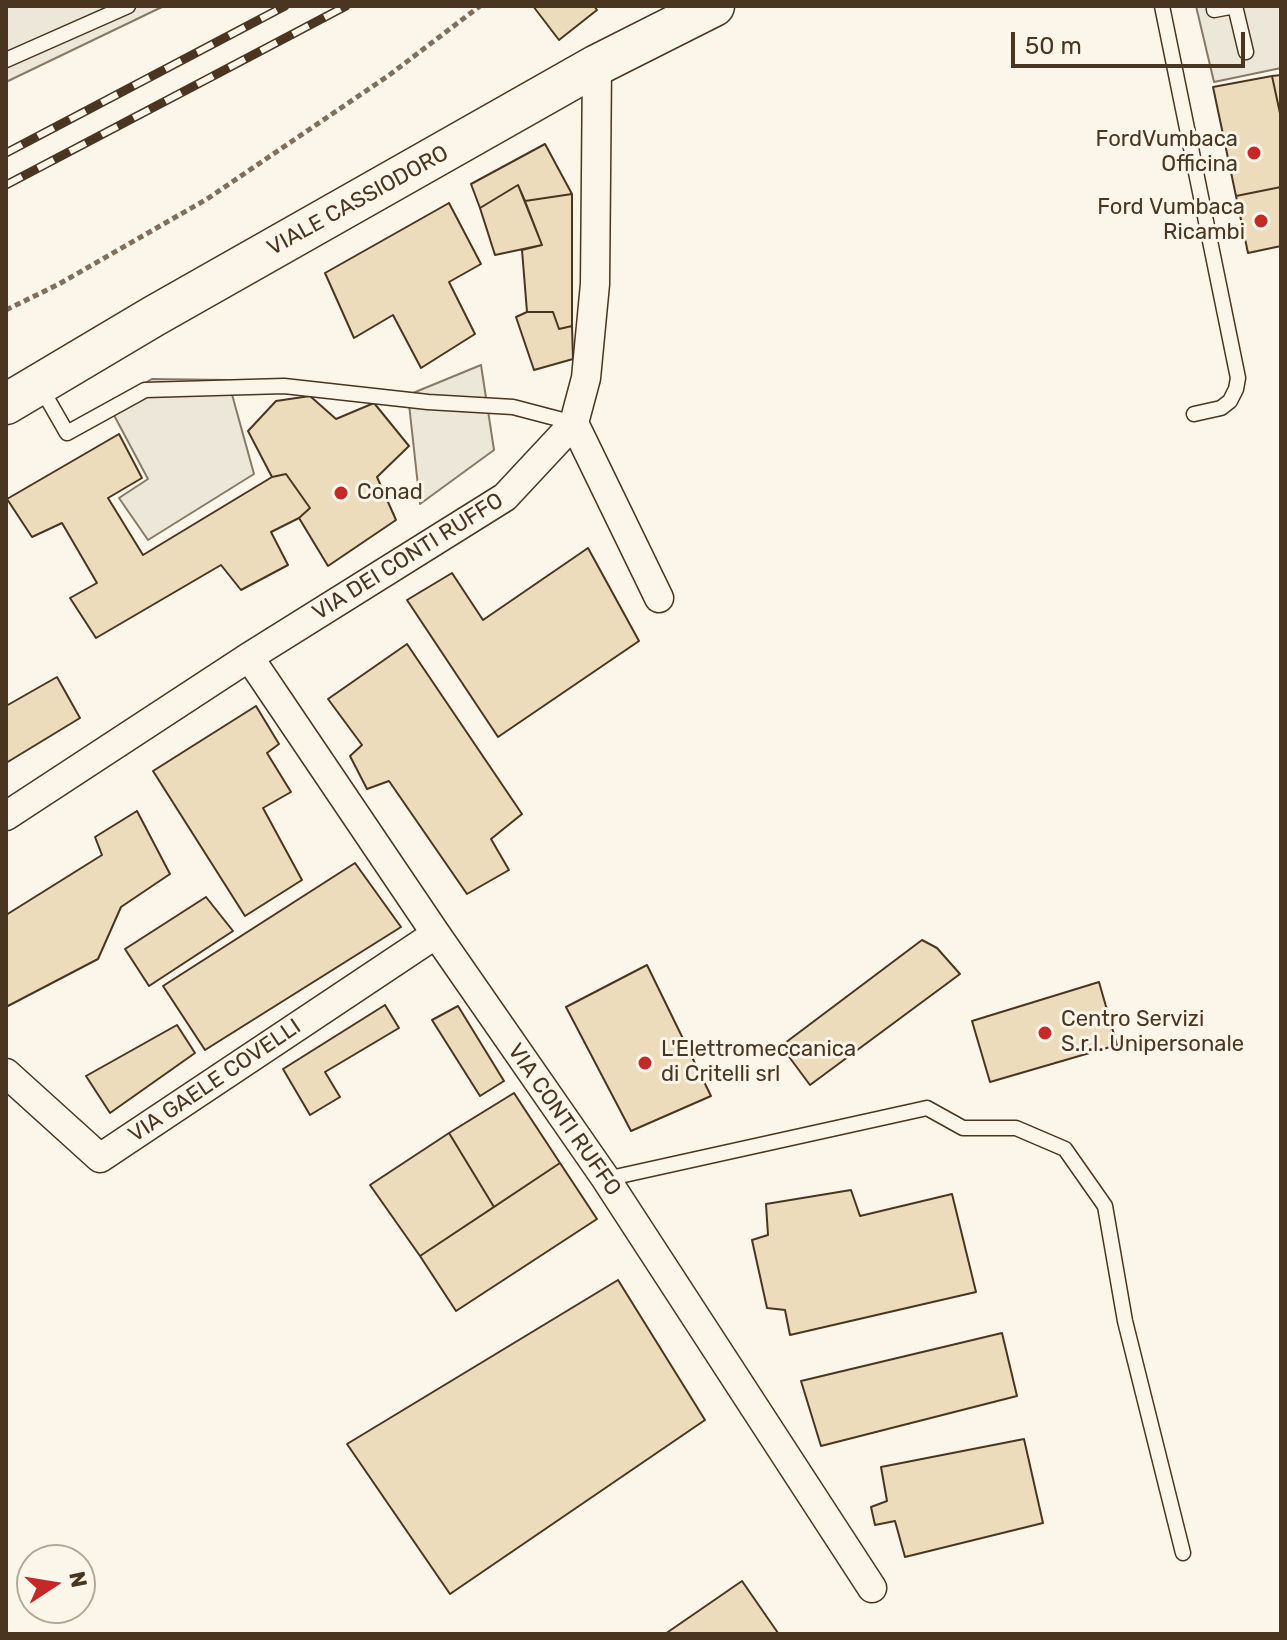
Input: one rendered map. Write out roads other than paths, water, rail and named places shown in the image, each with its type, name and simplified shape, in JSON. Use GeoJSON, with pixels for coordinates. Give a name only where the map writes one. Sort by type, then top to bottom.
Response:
{"type":"FeatureCollection","features":[{"type":"Feature","properties":{"kind":"street","name":"VIALE CASSIODORO"},"geometry":{"type":"LineString","coordinates":[[23,395],[154,316],[597,65],[714,6]]}},
{"type":"Feature","properties":{"kind":"street","name":"VIA DEI CONTI RUFFO"},"geometry":{"type":"LineString","coordinates":[[6,816],[249,657],[505,497],[574,423],[586,378],[595,284],[597,65]]}},
{"type":"Feature","properties":{"kind":"street"},"geometry":{"type":"LineString","coordinates":[[574,423],[659,598]]}},
{"type":"Feature","properties":{"kind":"street","name":"VIA CONTI RUFFO"},"geometry":{"type":"LineString","coordinates":[[249,657],[606,1179],[872,1588]]}},
{"type":"Feature","properties":{"kind":"street","name":"VIA GAELE COVELLI"},"geometry":{"type":"LineString","coordinates":[[6,1073],[100,1158],[436,934]]}},
{"type":"Feature","properties":{"kind":"lane"},"geometry":{"type":"LineString","coordinates":[[6,60],[128,6]]}},
{"type":"Feature","properties":{"kind":"lane"},"geometry":{"type":"LineString","coordinates":[[1162,6],[1238,378],[1230,401],[1221,408],[1194,414]]}},
{"type":"Feature","properties":{"kind":"lane"},"geometry":{"type":"LineString","coordinates":[[1214,6],[1214,10],[1235,6],[1246,52]]}},
{"type":"Feature","properties":{"kind":"lane"},"geometry":{"type":"LineString","coordinates":[[23,395],[67,433],[145,390],[284,386],[428,402],[513,407],[574,423]]}},
{"type":"Feature","properties":{"kind":"lane"},"geometry":{"type":"LineString","coordinates":[[606,1179],[927,1108],[963,1128],[1016,1128],[1065,1149],[1105,1206],[1125,1321],[1183,1553]]}},
{"type":"Feature","properties":{"kind":"railway"},"geometry":{"type":"LineString","coordinates":[[6,153],[285,6]]}},
{"type":"Feature","properties":{"kind":"railway"},"geometry":{"type":"LineString","coordinates":[[6,185],[346,6]]}},
{"type":"Feature","properties":{"kind":"place","name":"FordVumbaca Officina"},"geometry":{"type":"Point","coordinates":[1254,153]}},
{"type":"Feature","properties":{"kind":"place","name":"Ford Vumbaca Ricambi"},"geometry":{"type":"Point","coordinates":[1261,221]}},
{"type":"Feature","properties":{"kind":"place","name":"Conad"},"geometry":{"type":"Point","coordinates":[341,493]}},
{"type":"Feature","properties":{"kind":"place","name":"Centro Servizi S.r.l. Unipersonale"},"geometry":{"type":"Point","coordinates":[1045,1033]}},
{"type":"Feature","properties":{"kind":"place","name":"L'Elettromeccanica di Critelli srl"},"geometry":{"type":"Point","coordinates":[645,1063]}}]}
